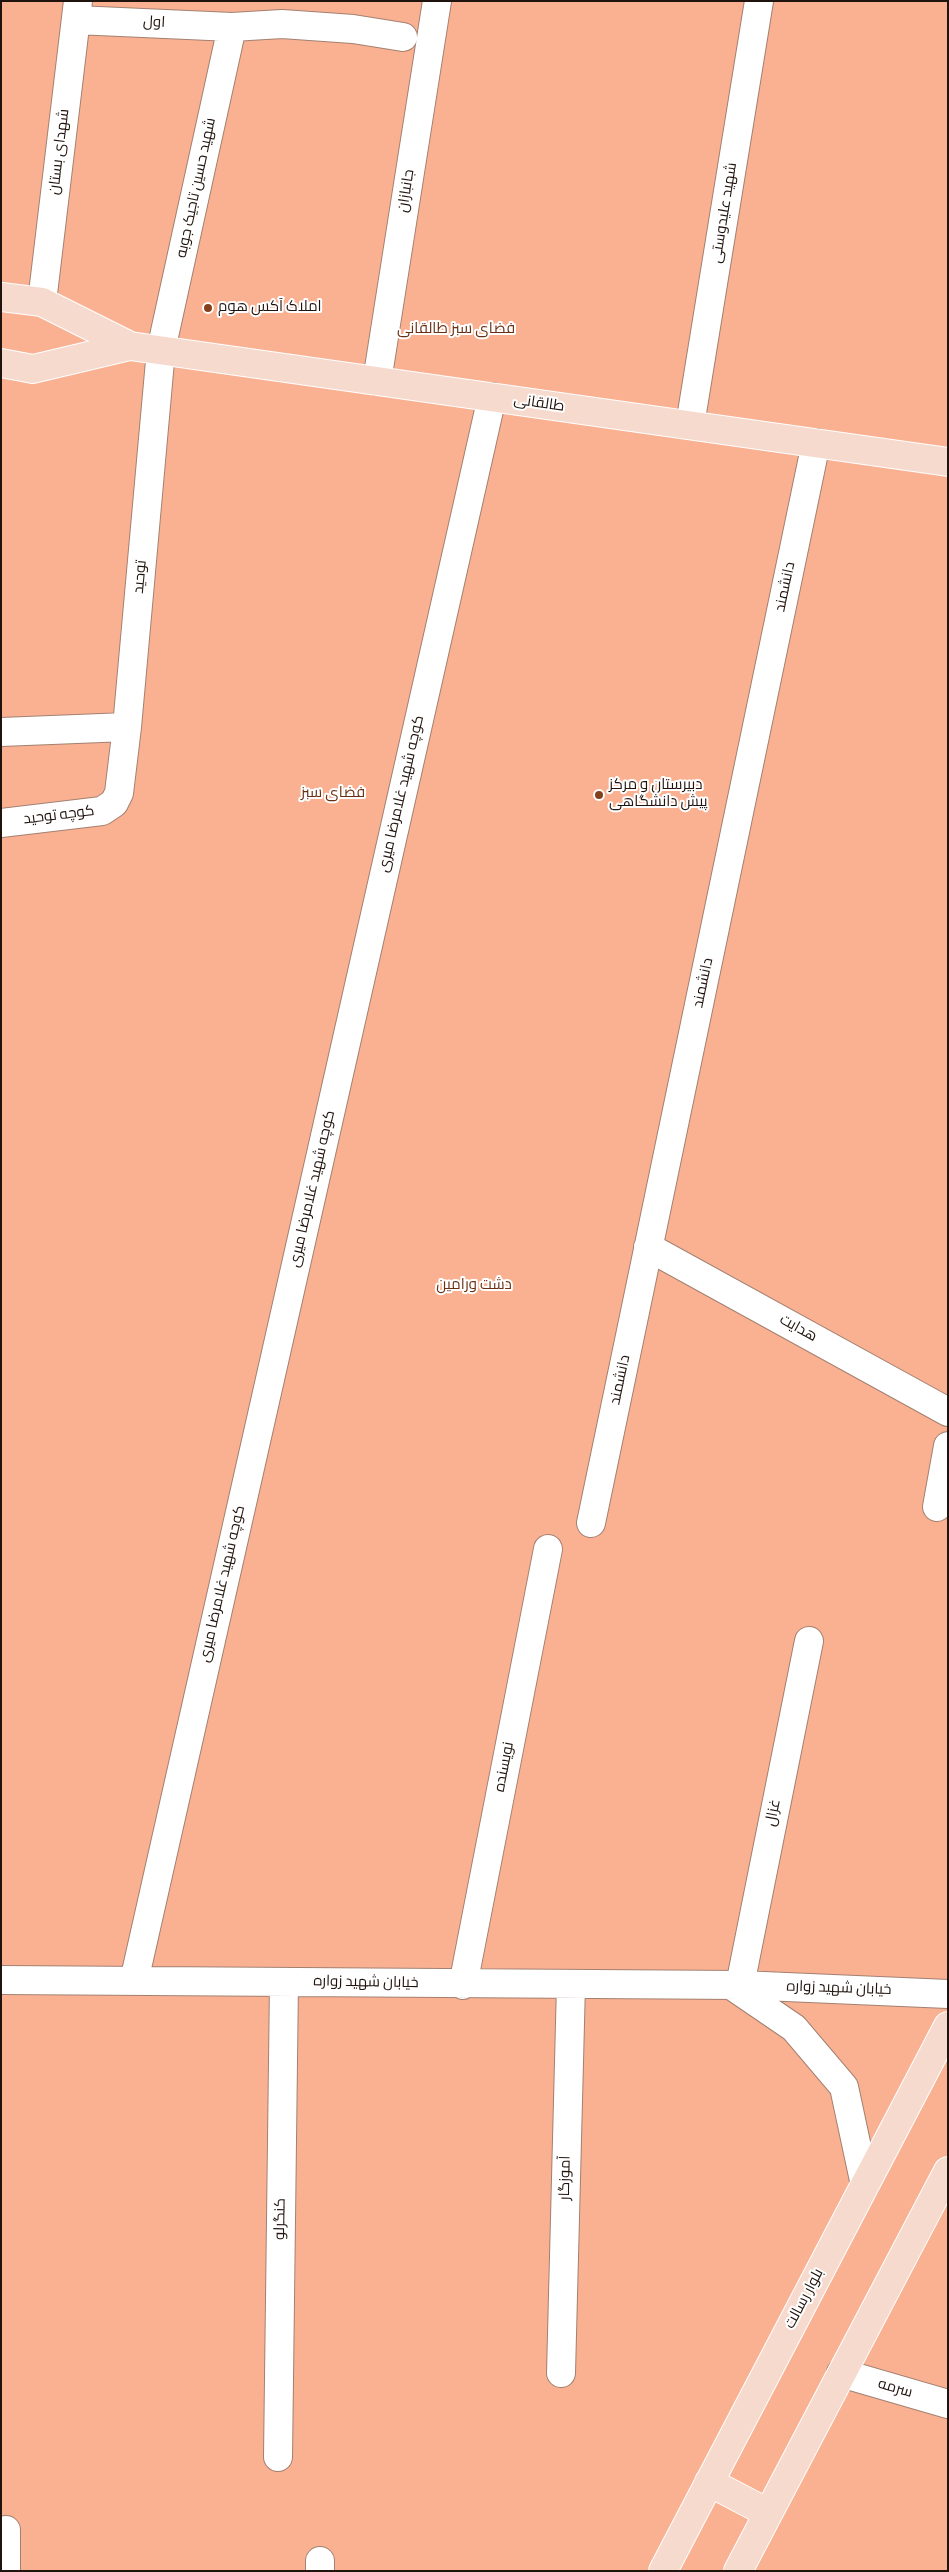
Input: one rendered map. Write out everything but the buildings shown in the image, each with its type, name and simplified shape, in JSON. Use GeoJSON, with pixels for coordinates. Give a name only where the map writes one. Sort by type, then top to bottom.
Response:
{"type":"FeatureCollection","features":[{"type":"Feature","properties":{"kind":"main road"},"geometry":{"type":"LineString","coordinates":[[1,297],[42,302],[130,346]]}},
{"type":"Feature","properties":{"kind":"main road","name":"طالقانی"},"geometry":{"type":"LineString","coordinates":[[130,346],[948,462]]}},
{"type":"Feature","properties":{"kind":"main road"},"geometry":{"type":"LineString","coordinates":[[1,363],[33,369],[130,346]]}},
{"type":"Feature","properties":{"kind":"main road","name":"بلوار رسالت"},"geometry":{"type":"LineString","coordinates":[[662,2571],[948,2026]]}},
{"type":"Feature","properties":{"kind":"main road"},"geometry":{"type":"LineString","coordinates":[[738,2571],[948,2171]]}},
{"type":"Feature","properties":{"kind":"main road"},"geometry":{"type":"LineString","coordinates":[[709,2482],[768,2513]]}},
{"type":"Feature","properties":{"kind":"street","name":"جانبازان"},"geometry":{"type":"LineString","coordinates":[[377,381],[437,1]]}},
{"type":"Feature","properties":{"kind":"street","name":"شهید علیدوستی"},"geometry":{"type":"LineString","coordinates":[[690,425],[759,1]]}},
{"type":"Feature","properties":{"kind":"street","name":"اول"},"geometry":{"type":"LineString","coordinates":[[77,10],[232,27],[282,24],[353,28],[403,37]]}},
{"type":"Feature","properties":{"kind":"street","name":"شهدای بستان"},"geometry":{"type":"LineString","coordinates":[[42,302],[77,10]]}},
{"type":"Feature","properties":{"kind":"street","name":"شهید حسین تاجیک جوبه"},"geometry":{"type":"LineString","coordinates":[[161,350],[232,27]]}},
{"type":"Feature","properties":{"kind":"street","name":"توحید"},"geometry":{"type":"LineString","coordinates":[[114,803],[119,793],[128,727],[161,350]]}},
{"type":"Feature","properties":{"kind":"street","name":"کوچه شهید غلامرضا میری"},"geometry":{"type":"LineString","coordinates":[[134,1980],[492,397]]}},
{"type":"Feature","properties":{"kind":"street","name":"دانشمند"},"geometry":{"type":"LineString","coordinates":[[591,1523],[816,443]]}},
{"type":"Feature","properties":{"kind":"street"},"geometry":{"type":"LineString","coordinates":[[1,732],[128,727]]}},
{"type":"Feature","properties":{"kind":"street","name":"کوچه توحید"},"geometry":{"type":"LineString","coordinates":[[1,823],[102,811],[114,803]]}},
{"type":"Feature","properties":{"kind":"street","name":"هدایت"},"geometry":{"type":"LineString","coordinates":[[648,1247],[948,1412]]}},
{"type":"Feature","properties":{"kind":"street"},"geometry":{"type":"LineString","coordinates":[[937,1507],[948,1446]]}},
{"type":"Feature","properties":{"kind":"street","name":"نویسنده"},"geometry":{"type":"LineString","coordinates":[[463,1985],[548,1549]]}},
{"type":"Feature","properties":{"kind":"street","name":"غزال"},"geometry":{"type":"LineString","coordinates":[[735,1985],[809,1641]]}},
{"type":"Feature","properties":{"kind":"street","name":"خیابان شهید زواره"},"geometry":{"type":"LineString","coordinates":[[1,1980],[463,1985],[735,1985],[948,1994]]}},
{"type":"Feature","properties":{"kind":"street","name":"کنگرلو"},"geometry":{"type":"LineString","coordinates":[[278,2457],[284,1982]]}},
{"type":"Feature","properties":{"kind":"street","name":"آموزگار"},"geometry":{"type":"LineString","coordinates":[[561,2373],[570,1984]]}},
{"type":"Feature","properties":{"kind":"street","name":"خیابان شهید زواره"},"geometry":{"type":"LineString","coordinates":[[735,1985],[794,2028],[844,2087],[865,2185]]}},
{"type":"Feature","properties":{"kind":"street","name":"سرمه"},"geometry":{"type":"LineString","coordinates":[[842,2373],[948,2404]]}},
{"type":"Feature","properties":{"kind":"street"},"geometry":{"type":"LineString","coordinates":[[6,2530],[6,2571]]}},
{"type":"Feature","properties":{"kind":"green space","name":"دشت ورامین"},"geometry":{"type":"Polygon","coordinates":[[[1,1],[948,1],[948,2571],[1,2571],[1,1]]]}},
{"type":"Feature","properties":{"kind":"place","name":"املاک آکس هوم"},"geometry":{"type":"Point","coordinates":[208,308]}},
{"type":"Feature","properties":{"kind":"place","name":"دبیرستان و مرکز پیش دانشگاهی"},"geometry":{"type":"Point","coordinates":[599,795]}},
{"type":"Feature","properties":{"kind":"park label","name":"فضای سبز طالقانی"},"geometry":{"type":"Point","coordinates":[456,330]}},
{"type":"Feature","properties":{"kind":"park label","name":"فضای سبز"},"geometry":{"type":"Point","coordinates":[333,794]}}]}
